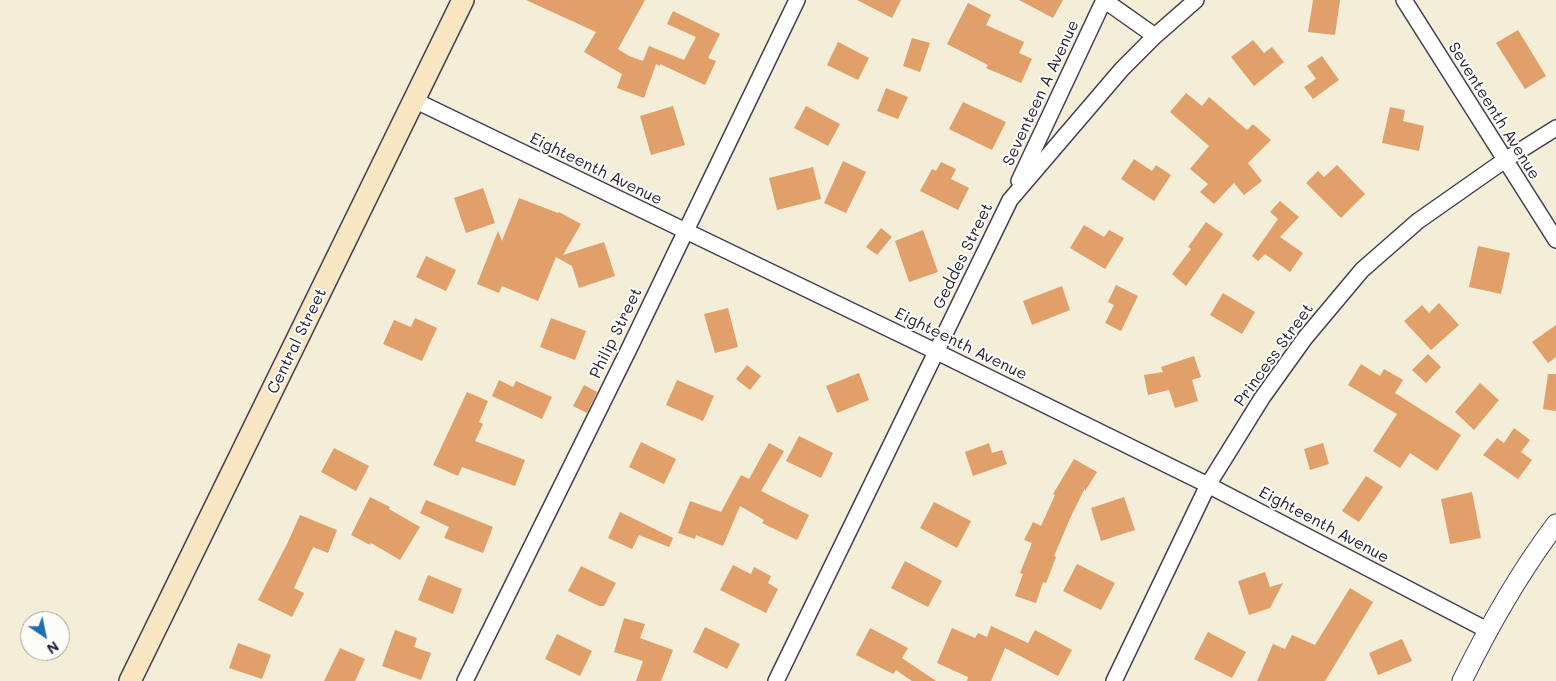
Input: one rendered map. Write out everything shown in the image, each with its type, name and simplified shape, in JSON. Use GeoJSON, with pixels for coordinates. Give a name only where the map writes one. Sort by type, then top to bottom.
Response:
{"type":"FeatureCollection","features":[{"type":"Feature","properties":{"kind":"main road","name":"Central Street"},"geometry":{"type":"LineString","coordinates":[[130,681],[463,0]]}},
{"type":"Feature","properties":{"kind":"street","name":"Philip Street"},"geometry":{"type":"LineString","coordinates":[[465,681],[797,0]]}},
{"type":"Feature","properties":{"kind":"street"},"geometry":{"type":"LineString","coordinates":[[1104,0],[1155,36]]}},
{"type":"Feature","properties":{"kind":"street","name":"Seventeen A Avenue"},"geometry":{"type":"LineString","coordinates":[[1010,200],[1104,0]]}},
{"type":"Feature","properties":{"kind":"street","name":"Geddes Street"},"geometry":{"type":"LineString","coordinates":[[776,681],[1010,200],[1110,83],[1155,36],[1196,0]]}},
{"type":"Feature","properties":{"kind":"street","name":"Seventeenth Avenue"},"geometry":{"type":"LineString","coordinates":[[1404,0],[1556,240]]}},
{"type":"Feature","properties":{"kind":"street","name":"Eighteenth Avenue"},"geometry":{"type":"LineString","coordinates":[[414,100],[1208,485],[1487,630]]}},
{"type":"Feature","properties":{"kind":"street","name":"Princess Street"},"geometry":{"type":"LineString","coordinates":[[1114,681],[1208,485],[1262,398],[1299,346],[1362,270],[1418,221],[1505,160],[1556,128]]}},
{"type":"Feature","properties":{"kind":"street"},"geometry":{"type":"LineString","coordinates":[[1462,681],[1487,630],[1533,555],[1556,524]]}},
{"type":"Feature","properties":{"kind":"building"},"geometry":{"type":"Polygon","coordinates":[[[526,0],[645,0],[618,49],[629,56],[643,61],[649,46],[684,60],[696,37],[667,24],[673,11],[720,34],[708,58],[716,61],[705,85],[660,64],[660,66],[656,64],[644,98],[617,88],[622,74],[584,52],[596,32],[526,0]]]}},
{"type":"Feature","properties":{"kind":"building"},"geometry":{"type":"Polygon","coordinates":[[[857,0],[901,0],[892,18],[857,0]]]}},
{"type":"Feature","properties":{"kind":"building"},"geometry":{"type":"Polygon","coordinates":[[[1019,0],[1063,0],[1053,18],[1019,0]]]}},
{"type":"Feature","properties":{"kind":"building"},"geometry":{"type":"Polygon","coordinates":[[[1313,0],[1340,0],[1335,35],[1308,32],[1313,0]]]}},
{"type":"Feature","properties":{"kind":"building"},"geometry":{"type":"Polygon","coordinates":[[[968,3],[991,15],[986,25],[1024,42],[1019,53],[1032,59],[1021,83],[986,68],[988,65],[947,44],[968,3]]]}},
{"type":"Feature","properties":{"kind":"building"},"geometry":{"type":"Polygon","coordinates":[[[1518,30],[1546,76],[1525,89],[1496,43],[1518,30]]]}},
{"type":"Feature","properties":{"kind":"building"},"geometry":{"type":"Polygon","coordinates":[[[912,38],[930,43],[920,72],[903,66],[912,38]]]}},
{"type":"Feature","properties":{"kind":"building"},"geometry":{"type":"Polygon","coordinates":[[[1253,40],[1264,53],[1272,47],[1284,62],[1254,86],[1231,57],[1253,40]]]}},
{"type":"Feature","properties":{"kind":"building"},"geometry":{"type":"Polygon","coordinates":[[[838,42],[869,58],[858,80],[827,65],[838,42]]]}},
{"type":"Feature","properties":{"kind":"building"},"geometry":{"type":"Polygon","coordinates":[[[1322,56],[1339,80],[1313,99],[1304,87],[1316,79],[1307,66],[1322,56]]]}},
{"type":"Feature","properties":{"kind":"building"},"geometry":{"type":"Polygon","coordinates":[[[886,88],[908,97],[898,119],[877,111],[886,88]]]}},
{"type":"Feature","properties":{"kind":"building"},"geometry":{"type":"Polygon","coordinates":[[[1186,93],[1202,106],[1209,97],[1247,130],[1253,124],[1271,140],[1248,163],[1262,181],[1244,195],[1234,183],[1214,204],[1200,192],[1208,184],[1190,169],[1209,146],[1170,112],[1186,93]]]}},
{"type":"Feature","properties":{"kind":"building"},"geometry":{"type":"Polygon","coordinates":[[[963,102],[1006,122],[992,150],[949,129],[963,102]]]}},
{"type":"Feature","properties":{"kind":"building"},"geometry":{"type":"Polygon","coordinates":[[[673,106],[685,145],[651,155],[640,116],[673,106]]]}},
{"type":"Feature","properties":{"kind":"building"},"geometry":{"type":"Polygon","coordinates":[[[806,106],[840,124],[828,146],[794,128],[806,106]]]}},
{"type":"Feature","properties":{"kind":"building"},"geometry":{"type":"Polygon","coordinates":[[[1390,107],[1405,110],[1403,121],[1424,126],[1419,151],[1382,143],[1390,107]]]}},
{"type":"Feature","properties":{"kind":"building"},"geometry":{"type":"Polygon","coordinates":[[[1134,159],[1152,171],[1156,165],[1171,175],[1154,201],[1121,179],[1134,159]]]}},
{"type":"Feature","properties":{"kind":"building"},"geometry":{"type":"Polygon","coordinates":[[[843,161],[866,172],[846,213],[824,203],[843,161]]]}},
{"type":"Feature","properties":{"kind":"building"},"geometry":{"type":"Polygon","coordinates":[[[941,162],[956,169],[951,179],[969,188],[958,210],[920,191],[932,169],[936,171],[941,162]]]}},
{"type":"Feature","properties":{"kind":"building"},"geometry":{"type":"Polygon","coordinates":[[[1337,165],[1365,194],[1341,218],[1306,183],[1318,171],[1324,177],[1337,165]]]}},
{"type":"Feature","properties":{"kind":"building"},"geometry":{"type":"Polygon","coordinates":[[[813,167],[821,199],[777,210],[769,178],[813,167]]]}},
{"type":"Feature","properties":{"kind":"building"},"geometry":{"type":"Polygon","coordinates":[[[483,188],[495,223],[466,233],[454,198],[483,188]]]}},
{"type":"Feature","properties":{"kind":"building"},"geometry":{"type":"Polygon","coordinates":[[[519,198],[559,212],[581,224],[563,255],[604,242],[615,276],[579,288],[572,266],[556,257],[538,301],[502,286],[499,293],[477,284],[498,231],[502,241],[519,198]]]}},
{"type":"Feature","properties":{"kind":"building"},"geometry":{"type":"Polygon","coordinates":[[[1280,201],[1299,217],[1280,237],[1303,253],[1290,272],[1265,254],[1258,261],[1252,256],[1278,219],[1270,212],[1280,201]]]}},
{"type":"Feature","properties":{"kind":"building"},"geometry":{"type":"Polygon","coordinates":[[[1206,222],[1223,234],[1186,286],[1172,274],[1191,249],[1188,247],[1206,222]]]}},
{"type":"Feature","properties":{"kind":"building"},"geometry":{"type":"Polygon","coordinates":[[[1084,225],[1104,237],[1109,230],[1124,238],[1105,269],[1070,248],[1084,225]]]}},
{"type":"Feature","properties":{"kind":"building"},"geometry":{"type":"Polygon","coordinates":[[[881,228],[892,237],[877,255],[866,247],[881,228]]]}},
{"type":"Feature","properties":{"kind":"building"},"geometry":{"type":"Polygon","coordinates":[[[923,230],[938,272],[909,282],[895,241],[923,230]]]}},
{"type":"Feature","properties":{"kind":"building"},"geometry":{"type":"Polygon","coordinates":[[[1478,246],[1510,253],[1501,294],[1469,287],[1478,246]]]}},
{"type":"Feature","properties":{"kind":"building"},"geometry":{"type":"Polygon","coordinates":[[[426,256],[456,270],[446,291],[416,277],[426,256]]]}},
{"type":"Feature","properties":{"kind":"building"},"geometry":{"type":"Polygon","coordinates":[[[1116,285],[1138,296],[1121,331],[1105,323],[1114,305],[1108,302],[1116,285]]]}},
{"type":"Feature","properties":{"kind":"building"},"geometry":{"type":"Polygon","coordinates":[[[1062,286],[1070,310],[1032,325],[1023,301],[1062,286]]]}},
{"type":"Feature","properties":{"kind":"building"},"geometry":{"type":"Polygon","coordinates":[[[1223,293],[1255,312],[1242,334],[1210,315],[1223,293]]]}},
{"type":"Feature","properties":{"kind":"building"},"geometry":{"type":"Polygon","coordinates":[[[1439,303],[1459,325],[1431,350],[1404,321],[1422,305],[1429,313],[1439,303]]]}},
{"type":"Feature","properties":{"kind":"building"},"geometry":{"type":"Polygon","coordinates":[[[728,308],[738,347],[715,353],[704,314],[728,308]]]}},
{"type":"Feature","properties":{"kind":"building"},"geometry":{"type":"Polygon","coordinates":[[[415,318],[437,328],[422,361],[383,344],[394,320],[411,327],[415,318]]]}},
{"type":"Feature","properties":{"kind":"building"},"geometry":{"type":"Polygon","coordinates":[[[551,318],[586,331],[575,360],[540,347],[551,318]]]}},
{"type":"Feature","properties":{"kind":"building"},"geometry":{"type":"Polygon","coordinates":[[[1556,325],[1556,357],[1548,363],[1532,342],[1556,325]]]}},
{"type":"Feature","properties":{"kind":"building"},"geometry":{"type":"Polygon","coordinates":[[[1428,354],[1441,367],[1426,383],[1412,370],[1428,354]]]}},
{"type":"Feature","properties":{"kind":"building"},"geometry":{"type":"Polygon","coordinates":[[[1194,356],[1201,377],[1192,380],[1198,401],[1175,408],[1169,390],[1148,395],[1144,375],[1163,372],[1161,367],[1194,356]]]}},
{"type":"Feature","properties":{"kind":"building"},"geometry":{"type":"Polygon","coordinates":[[[1361,364],[1380,376],[1384,369],[1403,380],[1395,393],[1461,435],[1437,471],[1410,453],[1400,468],[1373,451],[1397,414],[1348,385],[1361,364]]]}},
{"type":"Feature","properties":{"kind":"building"},"geometry":{"type":"Polygon","coordinates":[[[747,365],[761,376],[750,390],[736,379],[747,365]]]}},
{"type":"Feature","properties":{"kind":"building"},"geometry":{"type":"Polygon","coordinates":[[[859,373],[869,400],[837,413],[826,386],[859,373]]]}},
{"type":"Feature","properties":{"kind":"building"},"geometry":{"type":"Polygon","coordinates":[[[1548,374],[1556,374],[1556,411],[1543,409],[1548,374]]]}},
{"type":"Feature","properties":{"kind":"building"},"geometry":{"type":"Polygon","coordinates":[[[499,380],[513,387],[516,381],[552,397],[542,419],[492,396],[499,380]]]}},
{"type":"Feature","properties":{"kind":"building"},"geometry":{"type":"Polygon","coordinates":[[[677,380],[714,396],[703,421],[666,405],[677,380]]]}},
{"type":"Feature","properties":{"kind":"building"},"geometry":{"type":"Polygon","coordinates":[[[1480,383],[1499,400],[1474,430],[1455,412],[1480,383]]]}},
{"type":"Feature","properties":{"kind":"building"},"geometry":{"type":"Polygon","coordinates":[[[584,385],[597,392],[587,413],[573,406],[584,385]]]}},
{"type":"Feature","properties":{"kind":"building"},"geometry":{"type":"Polygon","coordinates":[[[467,392],[488,401],[479,422],[483,424],[475,441],[525,460],[515,486],[462,467],[458,476],[433,465],[467,392]]]}},
{"type":"Feature","properties":{"kind":"building"},"geometry":{"type":"Polygon","coordinates":[[[1514,428],[1530,440],[1521,452],[1532,460],[1518,479],[1483,455],[1497,438],[1504,443],[1514,428]]]}},
{"type":"Feature","properties":{"kind":"building"},"geometry":{"type":"Polygon","coordinates":[[[799,436],[833,453],[821,478],[786,461],[799,436]]]}},
{"type":"Feature","properties":{"kind":"building"},"geometry":{"type":"Polygon","coordinates":[[[641,442],[676,459],[664,484],[629,467],[641,442]]]}},
{"type":"Feature","properties":{"kind":"building"},"geometry":{"type":"Polygon","coordinates":[[[769,443],[784,451],[761,491],[809,515],[797,540],[762,523],[764,520],[740,506],[723,546],[696,535],[695,539],[678,533],[690,501],[721,512],[741,475],[749,479],[769,443]]]}},
{"type":"Feature","properties":{"kind":"building"},"geometry":{"type":"Polygon","coordinates":[[[989,443],[992,453],[1002,450],[1007,464],[973,476],[965,452],[989,443]]]}},
{"type":"Feature","properties":{"kind":"building"},"geometry":{"type":"Polygon","coordinates":[[[1323,443],[1329,464],[1310,470],[1304,449],[1323,443]]]}},
{"type":"Feature","properties":{"kind":"building"},"geometry":{"type":"Polygon","coordinates":[[[334,448],[369,466],[356,491],[321,472],[334,448]]]}},
{"type":"Feature","properties":{"kind":"building"},"geometry":{"type":"Polygon","coordinates":[[[1074,459],[1097,472],[1085,491],[1085,488],[1072,514],[1054,556],[1056,557],[1046,583],[1043,582],[1036,603],[1015,596],[1023,574],[1020,573],[1032,543],[1024,540],[1033,522],[1041,526],[1055,495],[1053,494],[1074,459]]]}},
{"type":"Feature","properties":{"kind":"building"},"geometry":{"type":"Polygon","coordinates":[[[1366,476],[1383,487],[1359,522],[1342,511],[1366,476]]]}},
{"type":"Feature","properties":{"kind":"building"},"geometry":{"type":"Polygon","coordinates":[[[1472,492],[1481,538],[1450,544],[1441,499],[1472,492]]]}},
{"type":"Feature","properties":{"kind":"building"},"geometry":{"type":"Polygon","coordinates":[[[370,497],[390,507],[389,509],[420,527],[400,560],[371,543],[370,545],[351,535],[370,497]]]}},
{"type":"Feature","properties":{"kind":"building"},"geometry":{"type":"Polygon","coordinates":[[[1124,497],[1135,530],[1101,541],[1091,508],[1124,497]]]}},
{"type":"Feature","properties":{"kind":"building"},"geometry":{"type":"Polygon","coordinates":[[[426,500],[493,527],[483,553],[444,538],[449,527],[420,513],[426,500]]]}},
{"type":"Feature","properties":{"kind":"building"},"geometry":{"type":"Polygon","coordinates":[[[934,502],[971,521],[957,548],[920,528],[934,502]]]}},
{"type":"Feature","properties":{"kind":"building"},"geometry":{"type":"Polygon","coordinates":[[[620,512],[673,538],[669,547],[639,535],[632,549],[608,538],[620,512]]]}},
{"type":"Feature","properties":{"kind":"building"},"geometry":{"type":"Polygon","coordinates":[[[300,515],[337,530],[328,553],[313,547],[294,588],[304,593],[292,617],[258,600],[300,515]]]}},
{"type":"Feature","properties":{"kind":"building"},"geometry":{"type":"Polygon","coordinates":[[[905,561],[942,581],[928,607],[891,588],[905,561]]]}},
{"type":"Feature","properties":{"kind":"building"},"geometry":{"type":"Polygon","coordinates":[[[1077,564],[1115,583],[1101,610],[1063,591],[1077,564]]]}},
{"type":"Feature","properties":{"kind":"building"},"geometry":{"type":"Polygon","coordinates":[[[733,565],[751,574],[754,567],[771,576],[768,583],[778,589],[766,613],[720,590],[733,565]]]}},
{"type":"Feature","properties":{"kind":"building"},"geometry":{"type":"Polygon","coordinates":[[[581,566],[616,583],[604,606],[599,606],[568,591],[581,566]]]}},
{"type":"Feature","properties":{"kind":"building"},"geometry":{"type":"Polygon","coordinates":[[[1265,572],[1270,587],[1283,583],[1270,608],[1249,615],[1238,581],[1265,572]]]}},
{"type":"Feature","properties":{"kind":"building"},"geometry":{"type":"Polygon","coordinates":[[[428,575],[462,589],[453,614],[418,600],[428,575]]]}},
{"type":"Feature","properties":{"kind":"building"},"geometry":{"type":"Polygon","coordinates":[[[1350,588],[1373,602],[1325,681],[1257,681],[1273,644],[1285,649],[1292,635],[1315,645],[1350,588]]]}},
{"type":"Feature","properties":{"kind":"building"},"geometry":{"type":"Polygon","coordinates":[[[624,618],[645,624],[640,638],[673,650],[661,681],[636,681],[643,661],[614,652],[624,618]]]}},
{"type":"Feature","properties":{"kind":"building"},"geometry":{"type":"Polygon","coordinates":[[[991,626],[1028,643],[1035,630],[1072,650],[1058,676],[1005,648],[991,681],[967,681],[968,677],[937,663],[952,628],[975,638],[978,633],[987,637],[991,626]]]}},
{"type":"Feature","properties":{"kind":"building"},"geometry":{"type":"Polygon","coordinates":[[[705,627],[740,644],[727,669],[693,652],[705,627]]]}},
{"type":"Feature","properties":{"kind":"building"},"geometry":{"type":"Polygon","coordinates":[[[870,628],[908,648],[902,658],[936,681],[912,681],[896,670],[893,674],[856,655],[870,628]]]}},
{"type":"Feature","properties":{"kind":"building"},"geometry":{"type":"Polygon","coordinates":[[[395,630],[417,638],[414,647],[431,653],[421,680],[382,666],[395,630]]]}},
{"type":"Feature","properties":{"kind":"building"},"geometry":{"type":"Polygon","coordinates":[[[1208,632],[1246,652],[1232,678],[1194,659],[1208,632]]]}},
{"type":"Feature","properties":{"kind":"building"},"geometry":{"type":"Polygon","coordinates":[[[557,634],[592,651],[580,676],[545,659],[557,634]]]}},
{"type":"Feature","properties":{"kind":"building"},"geometry":{"type":"Polygon","coordinates":[[[1402,639],[1412,661],[1378,675],[1369,653],[1402,639]]]}},
{"type":"Feature","properties":{"kind":"building"},"geometry":{"type":"Polygon","coordinates":[[[238,643],[271,655],[262,679],[229,668],[238,643]]]}},
{"type":"Feature","properties":{"kind":"building"},"geometry":{"type":"Polygon","coordinates":[[[340,648],[365,659],[355,681],[324,681],[340,648]]]}}]}
